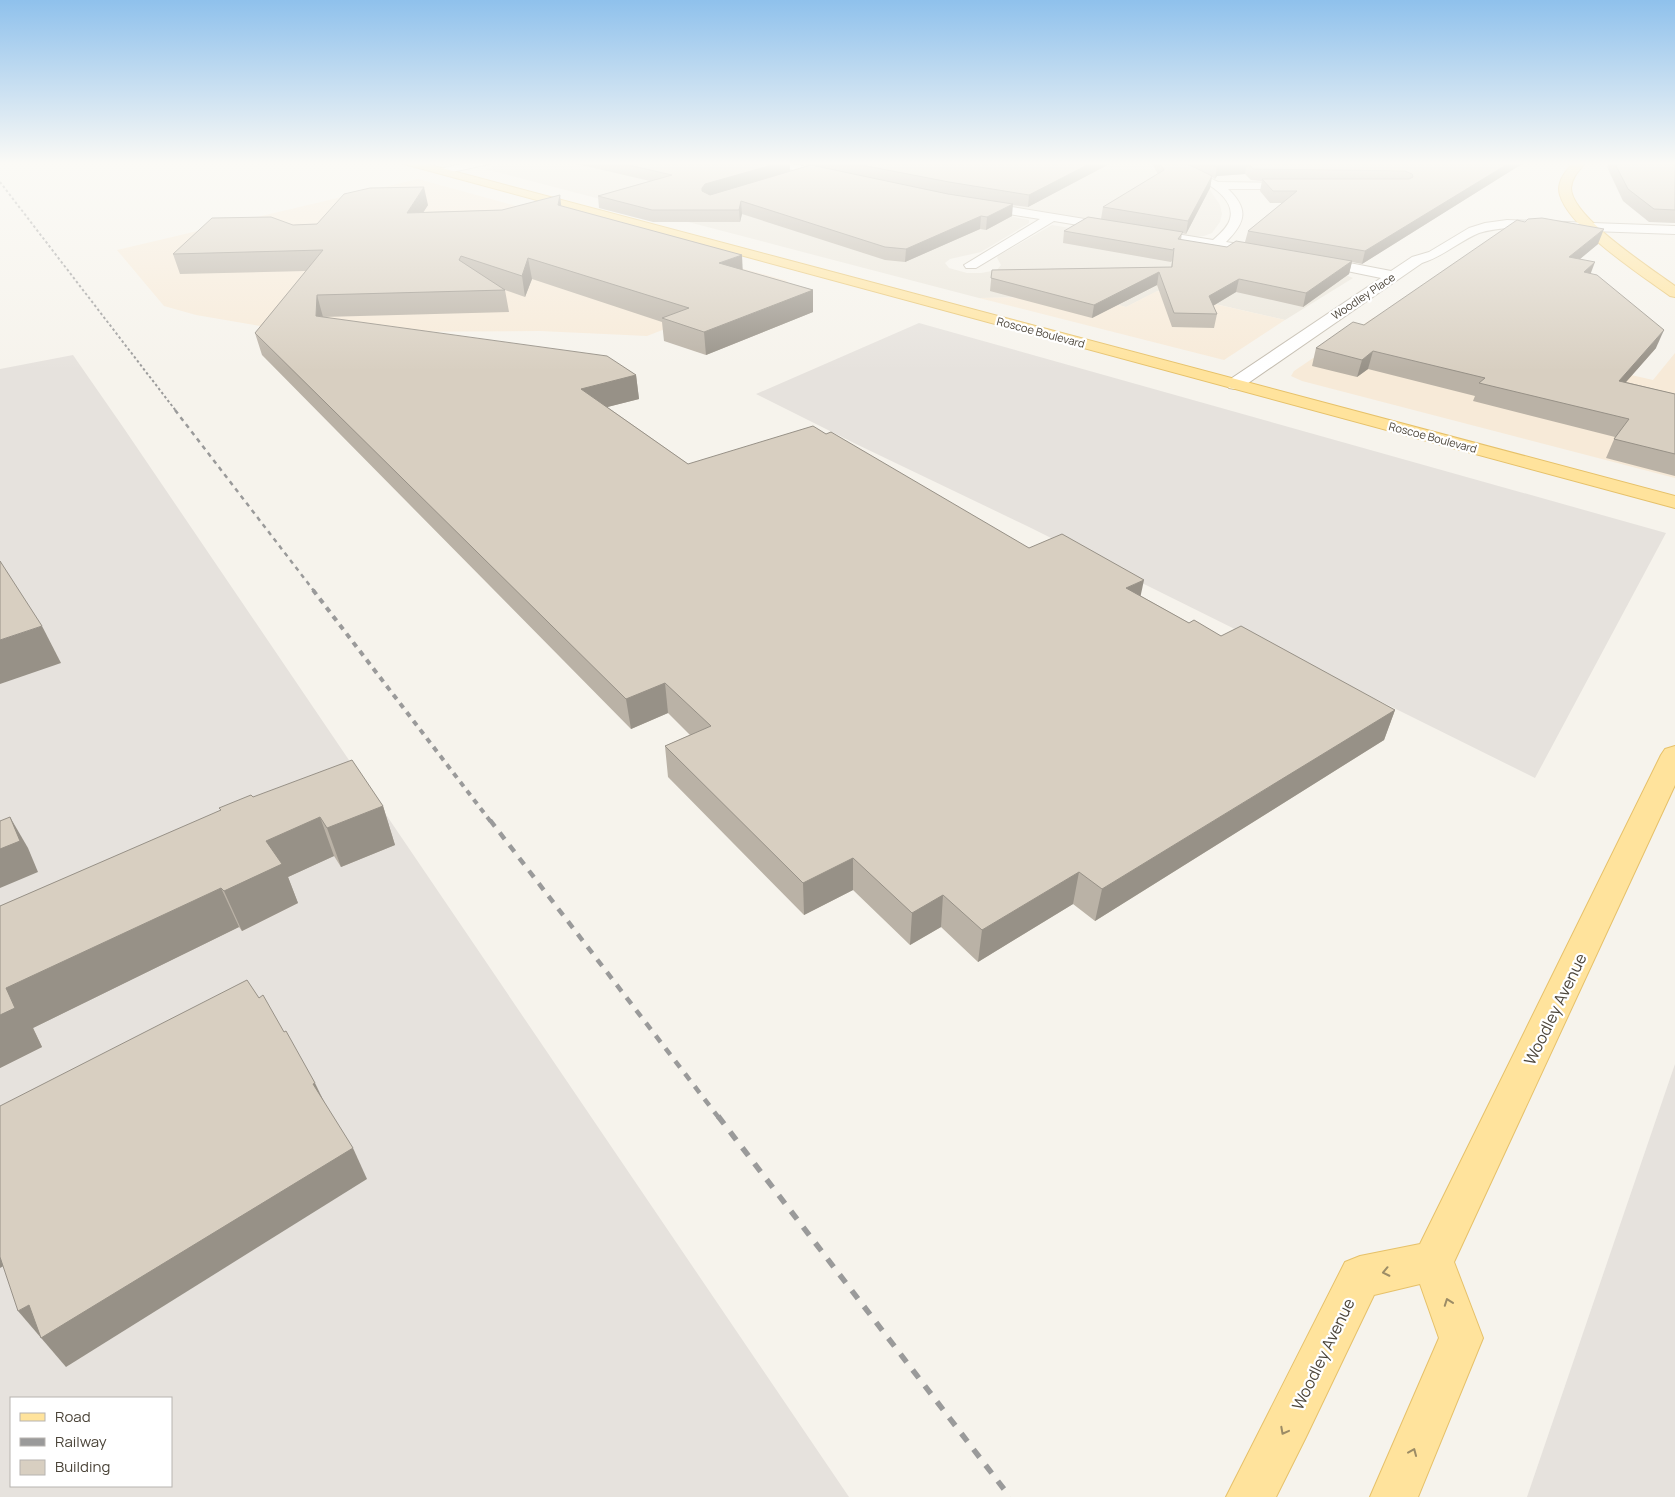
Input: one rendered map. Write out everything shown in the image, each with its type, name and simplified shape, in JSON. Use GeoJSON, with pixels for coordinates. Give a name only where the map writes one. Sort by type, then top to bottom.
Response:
{"type":"FeatureCollection","features":[{"type":"Feature","properties":{"kind":"main road","name":"Roscoe Boulevard"},"geometry":{"type":"LineString","coordinates":[[669,232],[1675,502]]}},
{"type":"Feature","properties":{"kind":"main road"},"geometry":{"type":"LineString","coordinates":[[1597,232],[1675,293]]}},
{"type":"Feature","properties":{"kind":"main road","name":"Woodley Avenue"},"geometry":{"type":"LineString","coordinates":[[1250,1497],[1290,1421],[1360,1277],[1433,1261],[1675,755]]}},
{"type":"Feature","properties":{"kind":"main road"},"geometry":{"type":"LineString","coordinates":[[1394,1497],[1461,1338],[1433,1261]]}},
{"type":"Feature","properties":{"kind":"street"},"geometry":{"type":"LineString","coordinates":[[971,265],[1027,232]]}},
{"type":"Feature","properties":{"kind":"street"},"geometry":{"type":"LineString","coordinates":[[1139,232],[1278,254]]}},
{"type":"Feature","properties":{"kind":"street"},"geometry":{"type":"LineString","coordinates":[[1216,244],[1226,232]]}},
{"type":"Feature","properties":{"kind":"street","name":"Woodley Place"},"geometry":{"type":"LineString","coordinates":[[1235,384],[1417,260],[1434,255],[1460,238],[1474,232]]}},
{"type":"Feature","properties":{"kind":"street"},"geometry":{"type":"LineString","coordinates":[[1296,257],[1393,276]]}},
{"type":"Feature","properties":{"kind":"shaded area"},"geometry":{"type":"Polygon","coordinates":[[[194,232],[610,232],[788,281],[647,336],[540,331],[350,332],[272,328],[196,315],[164,306],[117,250],[194,232]]]}},
{"type":"Feature","properties":{"kind":"shaded area"},"geometry":{"type":"Polygon","coordinates":[[[726,232],[1014,232],[981,252],[950,259],[945,263],[949,268],[967,273],[981,273],[997,270],[1001,265],[997,258],[998,256],[1040,232],[1093,232],[1305,267],[1353,278],[1285,320],[1158,291],[1126,307],[1048,287],[1032,297],[979,298],[726,232]]]}},
{"type":"Feature","properties":{"kind":"shaded area"},"geometry":{"type":"Polygon","coordinates":[[[1161,232],[1213,232],[1204,236],[1193,237],[1161,232]]]}},
{"type":"Feature","properties":{"kind":"shaded area"},"geometry":{"type":"Polygon","coordinates":[[[1048,287],[1126,307],[1157,291],[1285,320],[1224,360],[979,298],[1032,297],[1048,287]]]}},
{"type":"Feature","properties":{"kind":"shaded area"},"geometry":{"type":"Polygon","coordinates":[[[1374,317],[1653,380],[1675,353],[1675,478],[1302,381],[1291,376],[1294,371],[1374,317]]]}},
{"type":"Feature","properties":{"kind":"shaded area"},"geometry":{"type":"Polygon","coordinates":[[[919,323],[1666,533],[1535,778],[756,394],[919,323]]]}},
{"type":"Feature","properties":{"kind":"shaded area"},"geometry":{"type":"Polygon","coordinates":[[[73,355],[849,1497],[0,1497],[0,369],[73,355]]]}},
{"type":"Feature","properties":{"kind":"shaded area"},"geometry":{"type":"Polygon","coordinates":[[[1675,1064],[1675,1497],[1527,1497],[1675,1064]]]}},
{"type":"Feature","properties":{"kind":"building"},"geometry":{"type":"Polygon","coordinates":[[[197,232],[657,232],[742,255],[719,263],[813,290],[704,332],[662,318],[689,308],[528,258],[522,276],[461,256],[459,260],[505,290],[317,295],[316,316],[607,356],[636,375],[581,389],[688,464],[813,426],[826,434],[831,432],[1029,548],[1062,534],[1144,580],[1126,588],[1189,623],[1194,620],[1221,636],[1241,626],[1395,710],[1102,889],[1079,872],[982,930],[943,895],[912,913],[853,858],[803,883],[665,746],[711,726],[665,683],[626,699],[255,333],[323,250],[173,254],[197,232]]]}},
{"type":"Feature","properties":{"kind":"building"},"geometry":{"type":"Polygon","coordinates":[[[838,232],[945,232],[906,249],[885,247],[838,232]]]}},
{"type":"Feature","properties":{"kind":"building"},"geometry":{"type":"Polygon","coordinates":[[[1069,232],[1182,232],[1178,239],[1227,247],[1236,241],[1352,261],[1306,293],[1239,279],[1209,296],[1217,314],[1174,313],[1159,272],[1094,305],[991,278],[992,270],[1172,267],[1174,248],[1173,250],[1069,232]]]}},
{"type":"Feature","properties":{"kind":"building"},"geometry":{"type":"Polygon","coordinates":[[[1253,232],[1396,232],[1365,251],[1253,232]]]}},
{"type":"Feature","properties":{"kind":"building"},"geometry":{"type":"Polygon","coordinates":[[[1500,232],[1600,232],[1569,257],[1595,262],[1584,272],[1597,275],[1664,330],[1619,381],[1675,394],[1675,454],[1614,439],[1629,419],[1479,383],[1485,378],[1373,351],[1362,360],[1316,348],[1353,322],[1364,325],[1500,232]]]}},
{"type":"Feature","properties":{"kind":"building"},"geometry":{"type":"Polygon","coordinates":[[[0,561],[42,626],[0,640],[0,561]]]}},
{"type":"Feature","properties":{"kind":"building"},"geometry":{"type":"Polygon","coordinates":[[[352,760],[383,806],[327,828],[320,817],[266,841],[282,864],[224,891],[221,888],[6,988],[15,1008],[0,1015],[0,906],[221,810],[219,808],[352,760]]]}},
{"type":"Feature","properties":{"kind":"building"},"geometry":{"type":"Polygon","coordinates":[[[10,817],[20,841],[0,849],[0,821],[10,817]]]}},
{"type":"Feature","properties":{"kind":"building"},"geometry":{"type":"Polygon","coordinates":[[[247,980],[259,998],[263,995],[284,1032],[286,1031],[315,1083],[313,1084],[353,1148],[41,1338],[29,1305],[18,1311],[0,1257],[0,1106],[247,980]]]}},
{"type":"Feature","properties":{"kind":"railway"},"geometry":{"type":"LineString","coordinates":[[38,232],[176,411]]}},
{"type":"Feature","properties":{"kind":"railway"},"geometry":{"type":"LineString","coordinates":[[175,410],[314,591]]}},
{"type":"Feature","properties":{"kind":"railway"},"geometry":{"type":"LineString","coordinates":[[313,590],[491,822]]}},
{"type":"Feature","properties":{"kind":"railway"},"geometry":{"type":"LineString","coordinates":[[490,820],[719,1118]]}},
{"type":"Feature","properties":{"kind":"railway"},"geometry":{"type":"LineString","coordinates":[[718,1116],[1010,1497]]}}]}
